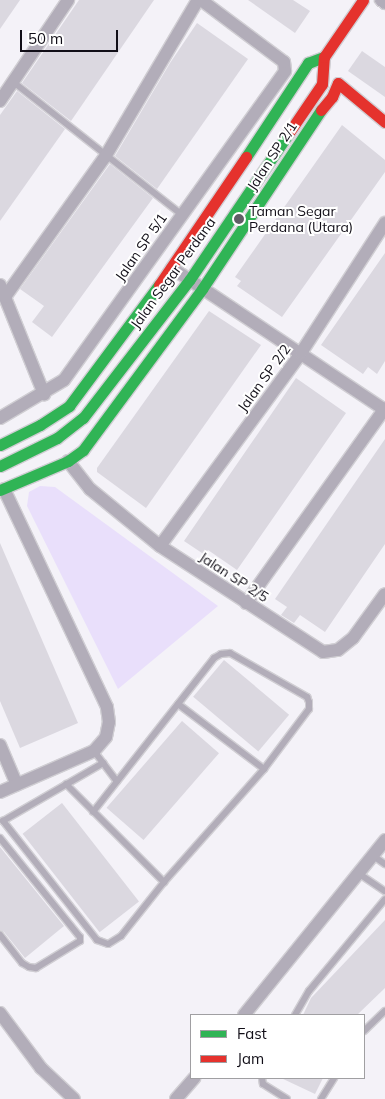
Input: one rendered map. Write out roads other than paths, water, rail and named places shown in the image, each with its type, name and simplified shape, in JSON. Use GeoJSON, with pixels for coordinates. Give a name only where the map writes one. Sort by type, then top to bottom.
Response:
{"type":"FeatureCollection","features":[{"type":"Feature","properties":{"kind":"street"},"geometry":{"type":"LineString","coordinates":[[0,101],[68,0]]}},
{"type":"Feature","properties":{"kind":"street"},"geometry":{"type":"LineString","coordinates":[[3,298],[105,157],[200,0]]}},
{"type":"Feature","properties":{"kind":"street","name":"Jalan SP 5/1"},"geometry":{"type":"LineString","coordinates":[[0,418],[44,394],[64,380],[285,71],[284,62],[200,0]]}},
{"type":"Feature","properties":{"kind":"street","name":"Jalan Segar Perdana"},"geometry":{"type":"LineString","coordinates":[[0,466],[57,438],[84,418],[190,279],[322,84],[324,56],[363,0]]}},
{"type":"Feature","properties":{"kind":"street"},"geometry":{"type":"LineString","coordinates":[[381,0],[385,3]]}},
{"type":"Feature","properties":{"kind":"street","name":"Jalan Segar Perdana"},"geometry":{"type":"LineString","coordinates":[[0,445],[40,425],[68,406],[172,268],[308,63],[324,56]]}},
{"type":"Feature","properties":{"kind":"street","name":"Jalan SP 2/1"},"geometry":{"type":"LineString","coordinates":[[2,490],[68,461],[83,450],[202,289],[316,117],[332,97],[338,83],[385,122]]}},
{"type":"Feature","properties":{"kind":"street","name":"Jalan SP 2/2"},"geometry":{"type":"LineString","coordinates":[[160,546],[301,353],[385,223]]}},
{"type":"Feature","properties":{"kind":"street"},"geometry":{"type":"LineString","coordinates":[[172,268],[385,409],[246,603]]}},
{"type":"Feature","properties":{"kind":"street"},"geometry":{"type":"LineString","coordinates":[[0,285],[3,298],[44,394]]}},
{"type":"Feature","properties":{"kind":"street","name":"Jalan SP 2/5"},"geometry":{"type":"LineString","coordinates":[[68,461],[90,490],[160,546],[323,652],[338,650],[354,638],[385,594]]}},
{"type":"Feature","properties":{"kind":"street"},"geometry":{"type":"LineString","coordinates":[[0,792],[94,751],[106,737],[109,722],[107,707],[2,490]]}},
{"type":"Feature","properties":{"kind":"street"},"geometry":{"type":"LineString","coordinates":[[0,745],[17,785]]}},
{"type":"Feature","properties":{"kind":"street"},"geometry":{"type":"LineString","coordinates":[[245,1014],[385,840]]}},
{"type":"Feature","properties":{"kind":"street"},"geometry":{"type":"LineString","coordinates":[[0,1013],[41,1068],[74,1099]]}},
{"type":"Feature","properties":{"kind":"street"},"geometry":{"type":"LineString","coordinates":[[176,1099],[193,1079]]}},
{"type":"Feature","properties":{"kind":"lane"},"geometry":{"type":"LineString","coordinates":[[12,81],[105,157],[182,215]]}},
{"type":"Feature","properties":{"kind":"lane"},"geometry":{"type":"LineString","coordinates":[[93,812],[214,658],[221,654],[230,653],[307,697],[310,709],[264,769],[164,882],[121,936],[108,944],[97,940],[3,821],[103,764]]}},
{"type":"Feature","properties":{"kind":"lane"},"geometry":{"type":"LineString","coordinates":[[178,704],[264,769]]}},
{"type":"Feature","properties":{"kind":"lane"},"geometry":{"type":"LineString","coordinates":[[94,751],[117,782]]}},
{"type":"Feature","properties":{"kind":"lane"},"geometry":{"type":"LineString","coordinates":[[66,784],[164,882]]}},
{"type":"Feature","properties":{"kind":"lane"},"geometry":{"type":"LineString","coordinates":[[0,838],[80,937],[80,941],[36,968],[28,967],[22,963],[0,934]]}},
{"type":"Feature","properties":{"kind":"lane"},"geometry":{"type":"LineString","coordinates":[[372,855],[385,864]]}},
{"type":"Feature","properties":{"kind":"lane"},"geometry":{"type":"LineString","coordinates":[[358,873],[385,891]]}},
{"type":"Feature","properties":{"kind":"lane"},"geometry":{"type":"LineString","coordinates":[[296,1014],[310,991],[385,899]]}},
{"type":"Feature","properties":{"kind":"lane"},"geometry":{"type":"LineString","coordinates":[[365,1031],[385,1011]]}},
{"type":"Feature","properties":{"kind":"lane"},"geometry":{"type":"LineString","coordinates":[[262,1079],[263,1084],[287,1099]]}},
{"type":"Feature","properties":{"kind":"lane"},"geometry":{"type":"LineString","coordinates":[[321,1099],[333,1079]]}},
{"type":"Feature","properties":{"kind":"place","name":"Taman Segar Perdana (Utara)"},"geometry":{"type":"Point","coordinates":[239,219]}}]}
